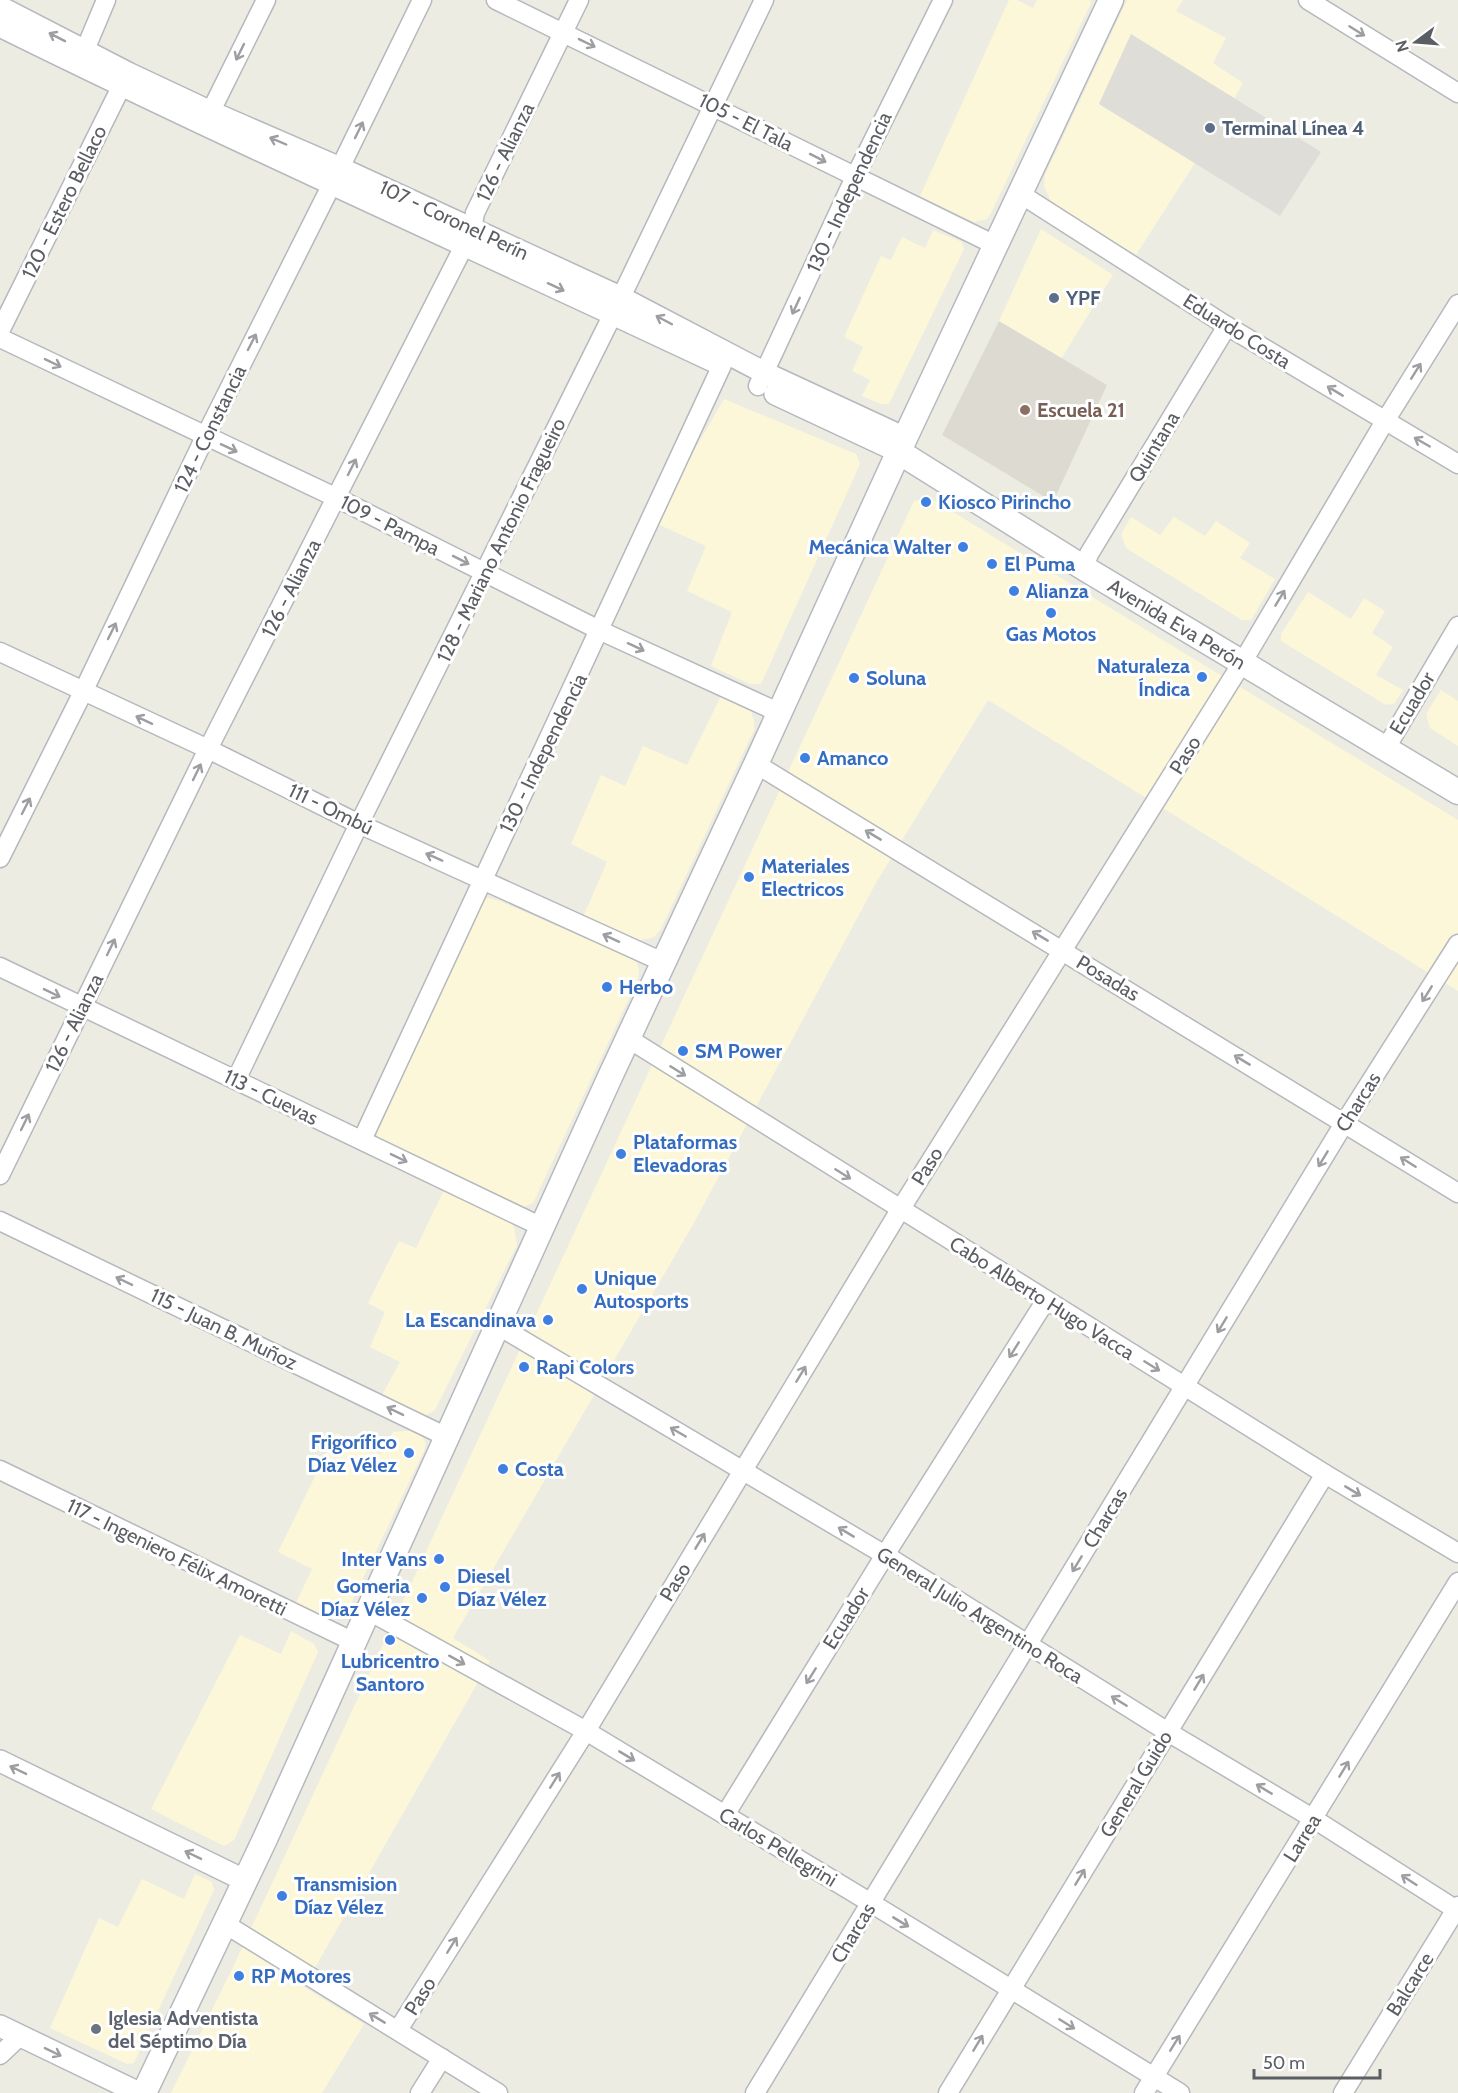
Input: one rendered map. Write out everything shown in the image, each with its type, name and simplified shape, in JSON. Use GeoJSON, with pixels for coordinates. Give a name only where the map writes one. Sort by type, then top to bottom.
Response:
{"type":"FeatureCollection","features":[{"type":"Feature","properties":{"kind":"main road"},"geometry":{"type":"LineString","coordinates":[[144,2093],[246,1881],[542,1227],[902,445],[1111,0]]}},
{"type":"Feature","properties":{"kind":"main road","name":"Avenida Eva Perón"},"geometry":{"type":"LineString","coordinates":[[902,445],[1087,561],[1389,742],[1458,776]]}},
{"type":"Feature","properties":{"kind":"main road","name":"Avenida Eva Perón"},"geometry":{"type":"LineString","coordinates":[[1389,742],[1458,792]]}},
{"type":"Feature","properties":{"kind":"street"},"geometry":{"type":"LineString","coordinates":[[81,58],[106,0]]}},
{"type":"Feature","properties":{"kind":"street"},"geometry":{"type":"LineString","coordinates":[[207,119],[266,0]]}},
{"type":"Feature","properties":{"kind":"street","name":"124 - Constancia"},"geometry":{"type":"LineString","coordinates":[[0,858],[83,692],[205,437],[422,0]]}},
{"type":"Feature","properties":{"kind":"street","name":"105 - El Tala"},"geometry":{"type":"LineString","coordinates":[[496,0],[995,245]]}},
{"type":"Feature","properties":{"kind":"street","name":"126 - Alianza"},"geometry":{"type":"LineString","coordinates":[[0,1175],[208,749],[468,236],[475,213],[579,0]]}},
{"type":"Feature","properties":{"kind":"street","name":"128 - Mariano Antonio Fragueiro"},"geometry":{"type":"LineString","coordinates":[[236,1080],[359,824],[617,306],[764,0]]}},
{"type":"Feature","properties":{"kind":"street","name":"130 - Independencia"},"geometry":{"type":"LineString","coordinates":[[761,379],[855,177],[943,0]]}},
{"type":"Feature","properties":{"kind":"street"},"geometry":{"type":"LineString","coordinates":[[1308,0],[1458,93]]}},
{"type":"Feature","properties":{"kind":"street","name":"107 - Coronel Perín"},"geometry":{"type":"LineString","coordinates":[[0,7],[81,58]]}},
{"type":"Feature","properties":{"kind":"street","name":"107 - Coronel Perín"},"geometry":{"type":"LineString","coordinates":[[0,26],[81,58],[207,119],[468,236],[902,445]]}},
{"type":"Feature","properties":{"kind":"street","name":"120 - Estero Bellaco"},"geometry":{"type":"LineString","coordinates":[[0,331],[125,79]]}},
{"type":"Feature","properties":{"kind":"street","name":"Eduardo Costa"},"geometry":{"type":"LineString","coordinates":[[1019,193],[1227,326],[1458,464]]}},
{"type":"Feature","properties":{"kind":"street","name":"Paso"},"geometry":{"type":"LineString","coordinates":[[398,2030],[585,1731],[900,1210],[1246,656],[1385,421],[1458,304]]}},
{"type":"Feature","properties":{"kind":"street","name":"107 - Coronel Perín"},"geometry":{"type":"LineString","coordinates":[[617,306],[722,365],[761,379]]}},
{"type":"Feature","properties":{"kind":"street","name":"Quintana"},"geometry":{"type":"LineString","coordinates":[[1087,561],[1227,326]]}},
{"type":"Feature","properties":{"kind":"street","name":"109 - Pampa"},"geometry":{"type":"LineString","coordinates":[[0,338],[337,498],[601,631],[780,713]]}},
{"type":"Feature","properties":{"kind":"street","name":"130 - Independencia"},"geometry":{"type":"LineString","coordinates":[[362,1140],[482,879],[601,631],[722,365]]}},
{"type":"Feature","properties":{"kind":"street","name":"Ecuador"},"geometry":{"type":"LineString","coordinates":[[1389,742],[1458,626]]}},
{"type":"Feature","properties":{"kind":"street","name":"111 - Ombú"},"geometry":{"type":"LineString","coordinates":[[0,652],[208,749],[359,824],[664,963]]}},
{"type":"Feature","properties":{"kind":"street","name":"Posadas"},"geometry":{"type":"LineString","coordinates":[[756,764],[1458,1193]]}},
{"type":"Feature","properties":{"kind":"street","name":"Charcas"},"geometry":{"type":"LineString","coordinates":[[755,2093],[1345,1122],[1458,944]]}},
{"type":"Feature","properties":{"kind":"street","name":"113 - Cuevas"},"geometry":{"type":"LineString","coordinates":[[0,967],[542,1227]]}},
{"type":"Feature","properties":{"kind":"street","name":"Cabo Alberto Hugo Vacca"},"geometry":{"type":"LineString","coordinates":[[628,1040],[1325,1474],[1458,1553]]}},
{"type":"Feature","properties":{"kind":"street","name":"115 - Juan B. Muñoz"},"geometry":{"type":"LineString","coordinates":[[0,1221],[447,1437]]}},
{"type":"Feature","properties":{"kind":"street","name":"Ecuador"},"geometry":{"type":"LineString","coordinates":[[725,1815],[1046,1300]]}},
{"type":"Feature","properties":{"kind":"street","name":"General Julio Argentino Roca"},"geometry":{"type":"LineString","coordinates":[[497,1325],[885,1555],[1457,1909]]}},
{"type":"Feature","properties":{"kind":"street","name":"117 - Ingeniero Félix Amoretti"},"geometry":{"type":"LineString","coordinates":[[0,1470],[354,1642]]}},
{"type":"Feature","properties":{"kind":"street","name":"General Guido"},"geometry":{"type":"LineString","coordinates":[[948,2093],[1325,1474]]}},
{"type":"Feature","properties":{"kind":"street","name":"Larrea"},"geometry":{"type":"LineString","coordinates":[[1149,2085],[1458,1582]]}},
{"type":"Feature","properties":{"kind":"street","name":"Carlos Pellegrini"},"geometry":{"type":"LineString","coordinates":[[369,1611],[585,1731],[871,1903],[1011,1989],[1149,2085],[1180,2093]]}},
{"type":"Feature","properties":{"kind":"street"},"geometry":{"type":"LineString","coordinates":[[0,1761],[246,1881]]}},
{"type":"Feature","properties":{"kind":"street","name":"Balcarce"},"geometry":{"type":"LineString","coordinates":[[1342,2093],[1457,1909]]}},
{"type":"Feature","properties":{"kind":"street"},"geometry":{"type":"LineString","coordinates":[[225,1924],[498,2093]]}},
{"type":"Feature","properties":{"kind":"street"},"geometry":{"type":"LineString","coordinates":[[0,2026],[139,2093]]}},
{"type":"Feature","properties":{"kind":"street"},"geometry":{"type":"LineString","coordinates":[[0,2055],[20,2036]]}},
{"type":"Feature","properties":{"kind":"street"},"geometry":{"type":"LineString","coordinates":[[420,2093],[442,2058]]}},
{"type":"Feature","properties":{"kind":"shaded area"},"geometry":{"type":"Polygon","coordinates":[[[1009,0],[1017,0],[1033,8],[1037,0],[1090,0],[1091,3],[991,213],[987,219],[974,222],[920,196],[1009,0]]]}},
{"type":"Feature","properties":{"kind":"shaded area"},"geometry":{"type":"Polygon","coordinates":[[[1127,0],[1183,0],[1176,11],[1226,38],[1213,63],[1243,83],[1234,99],[1131,35],[1099,104],[1195,163],[1136,255],[1052,204],[1044,186],[1045,175],[1127,0]]]}},
{"type":"Feature","properties":{"kind":"shaded area","name":"Terminal Línea 4"},"geometry":{"type":"Polygon","coordinates":[[[1131,34],[1321,152],[1280,216],[1099,104],[1131,34]]]}},
{"type":"Feature","properties":{"kind":"shaded area","name":"YPF"},"geometry":{"type":"Polygon","coordinates":[[[1041,229],[1113,275],[1061,359],[999,321],[1041,229]]]}},
{"type":"Feature","properties":{"kind":"shaded area"},"geometry":{"type":"Polygon","coordinates":[[[933,230],[962,242],[964,249],[889,404],[881,404],[862,396],[870,380],[852,371],[863,347],[844,337],[881,256],[891,260],[902,237],[925,248],[933,230]]]}},
{"type":"Feature","properties":{"kind":"shaded area","name":"Escuela 21"},"geometry":{"type":"Polygon","coordinates":[[[999,321],[1107,385],[1053,502],[942,435],[999,321]]]}},
{"type":"Feature","properties":{"kind":"shaded area"},"geometry":{"type":"Polygon","coordinates":[[[724,399],[856,454],[860,464],[761,684],[750,684],[711,666],[732,612],[687,591],[706,546],[653,522],[724,399]]]}},
{"type":"Feature","properties":{"kind":"shaded area"},"geometry":{"type":"Polygon","coordinates":[[[930,498],[1458,820],[1458,991],[988,700],[877,881],[695,1221],[453,1638],[490,1661],[304,1987],[364,2024],[322,2093],[171,2093],[234,1965],[914,501],[930,498]]]}},
{"type":"Feature","properties":{"kind":"shaded area"},"geometry":{"type":"Polygon","coordinates":[[[1131,517],[1160,535],[1174,517],[1205,536],[1216,521],[1250,543],[1240,558],[1275,579],[1251,620],[1242,620],[1126,548],[1121,534],[1131,517]]]}},
{"type":"Feature","properties":{"kind":"shaded area"},"geometry":{"type":"Polygon","coordinates":[[[1308,592],[1351,619],[1364,598],[1385,611],[1372,633],[1393,647],[1376,675],[1403,690],[1395,703],[1386,705],[1281,641],[1281,634],[1308,592]]]}},
{"type":"Feature","properties":{"kind":"shaded area"},"geometry":{"type":"Polygon","coordinates":[[[1441,690],[1458,701],[1458,746],[1430,728],[1426,714],[1441,690]]]}},
{"type":"Feature","properties":{"kind":"shaded area"},"geometry":{"type":"Polygon","coordinates":[[[722,694],[750,708],[754,730],[661,929],[654,937],[637,941],[582,919],[607,862],[571,844],[601,775],[625,786],[643,746],[687,765],[722,694]]]}},
{"type":"Feature","properties":{"kind":"shaded area"},"geometry":{"type":"Polygon","coordinates":[[[488,898],[636,960],[639,970],[638,979],[533,1203],[524,1207],[515,1206],[382,1144],[377,1135],[377,1127],[479,902],[488,898]]]}},
{"type":"Feature","properties":{"kind":"shaded area"},"geometry":{"type":"Polygon","coordinates":[[[444,1190],[508,1218],[514,1227],[517,1245],[435,1410],[425,1416],[418,1415],[381,1397],[400,1362],[370,1347],[385,1312],[368,1303],[399,1241],[416,1248],[444,1190]]]}},
{"type":"Feature","properties":{"kind":"shaded area"},"geometry":{"type":"Polygon","coordinates":[[[419,1430],[426,1444],[424,1451],[346,1614],[332,1620],[322,1619],[295,1605],[312,1569],[278,1552],[336,1433],[380,1454],[393,1432],[419,1430]]]}},
{"type":"Feature","properties":{"kind":"shaded area"},"geometry":{"type":"Polygon","coordinates":[[[291,1631],[314,1644],[318,1652],[234,1840],[224,1846],[151,1809],[240,1635],[281,1654],[291,1631]]]}},
{"type":"Feature","properties":{"kind":"shaded area"},"geometry":{"type":"Polygon","coordinates":[[[195,1874],[212,1882],[214,1890],[134,2063],[127,2064],[50,2028],[99,1918],[118,1927],[142,1879],[184,1899],[195,1874]]]}},
{"type":"Feature","properties":{"kind":"place","name":"Terminal Línea 4"},"geometry":{"type":"Point","coordinates":[1210,128]}},
{"type":"Feature","properties":{"kind":"place","name":"YPF"},"geometry":{"type":"Point","coordinates":[1054,298]}},
{"type":"Feature","properties":{"kind":"place","name":"Escuela 21"},"geometry":{"type":"Point","coordinates":[1025,410]}},
{"type":"Feature","properties":{"kind":"place","name":"Kiosco Pirincho"},"geometry":{"type":"Point","coordinates":[926,502]}},
{"type":"Feature","properties":{"kind":"place","name":"Mecánica Walter"},"geometry":{"type":"Point","coordinates":[963,547]}},
{"type":"Feature","properties":{"kind":"place","name":"El Puma"},"geometry":{"type":"Point","coordinates":[992,564]}},
{"type":"Feature","properties":{"kind":"place","name":"Alianza"},"geometry":{"type":"Point","coordinates":[1014,591]}},
{"type":"Feature","properties":{"kind":"place","name":"Gas Motos"},"geometry":{"type":"Point","coordinates":[1051,613]}},
{"type":"Feature","properties":{"kind":"place","name":"Naturaleza Índica"},"geometry":{"type":"Point","coordinates":[1202,677]}},
{"type":"Feature","properties":{"kind":"place","name":"Soluna"},"geometry":{"type":"Point","coordinates":[854,678]}},
{"type":"Feature","properties":{"kind":"place","name":"Amanco"},"geometry":{"type":"Point","coordinates":[805,758]}},
{"type":"Feature","properties":{"kind":"place","name":"Materiales Electricos"},"geometry":{"type":"Point","coordinates":[749,877]}},
{"type":"Feature","properties":{"kind":"place","name":"Herbo"},"geometry":{"type":"Point","coordinates":[607,987]}},
{"type":"Feature","properties":{"kind":"place","name":"SM Power"},"geometry":{"type":"Point","coordinates":[683,1051]}},
{"type":"Feature","properties":{"kind":"place","name":"Plataformas Elevadoras"},"geometry":{"type":"Point","coordinates":[621,1154]}},
{"type":"Feature","properties":{"kind":"place","name":"Unique Autosports"},"geometry":{"type":"Point","coordinates":[582,1289]}},
{"type":"Feature","properties":{"kind":"place","name":"La Escandinava"},"geometry":{"type":"Point","coordinates":[548,1320]}},
{"type":"Feature","properties":{"kind":"place","name":"Rapi Colors"},"geometry":{"type":"Point","coordinates":[524,1367]}},
{"type":"Feature","properties":{"kind":"place","name":"Frigorífico Díaz Vélez"},"geometry":{"type":"Point","coordinates":[409,1453]}},
{"type":"Feature","properties":{"kind":"place","name":"Costa"},"geometry":{"type":"Point","coordinates":[503,1469]}},
{"type":"Feature","properties":{"kind":"place","name":"Inter Vans"},"geometry":{"type":"Point","coordinates":[439,1559]}},
{"type":"Feature","properties":{"kind":"place","name":"Diesel Díaz Vélez"},"geometry":{"type":"Point","coordinates":[445,1587]}},
{"type":"Feature","properties":{"kind":"place","name":"Gomeria Díaz Vélez"},"geometry":{"type":"Point","coordinates":[422,1598]}},
{"type":"Feature","properties":{"kind":"place","name":"Lubricentro Santoro"},"geometry":{"type":"Point","coordinates":[390,1640]}},
{"type":"Feature","properties":{"kind":"place","name":"Transmision Díaz Vélez"},"geometry":{"type":"Point","coordinates":[282,1896]}},
{"type":"Feature","properties":{"kind":"place","name":"RP Motores"},"geometry":{"type":"Point","coordinates":[239,1976]}},
{"type":"Feature","properties":{"kind":"place","name":"Iglesia Adventista del Séptimo Día"},"geometry":{"type":"Point","coordinates":[96,2029]}}]}
